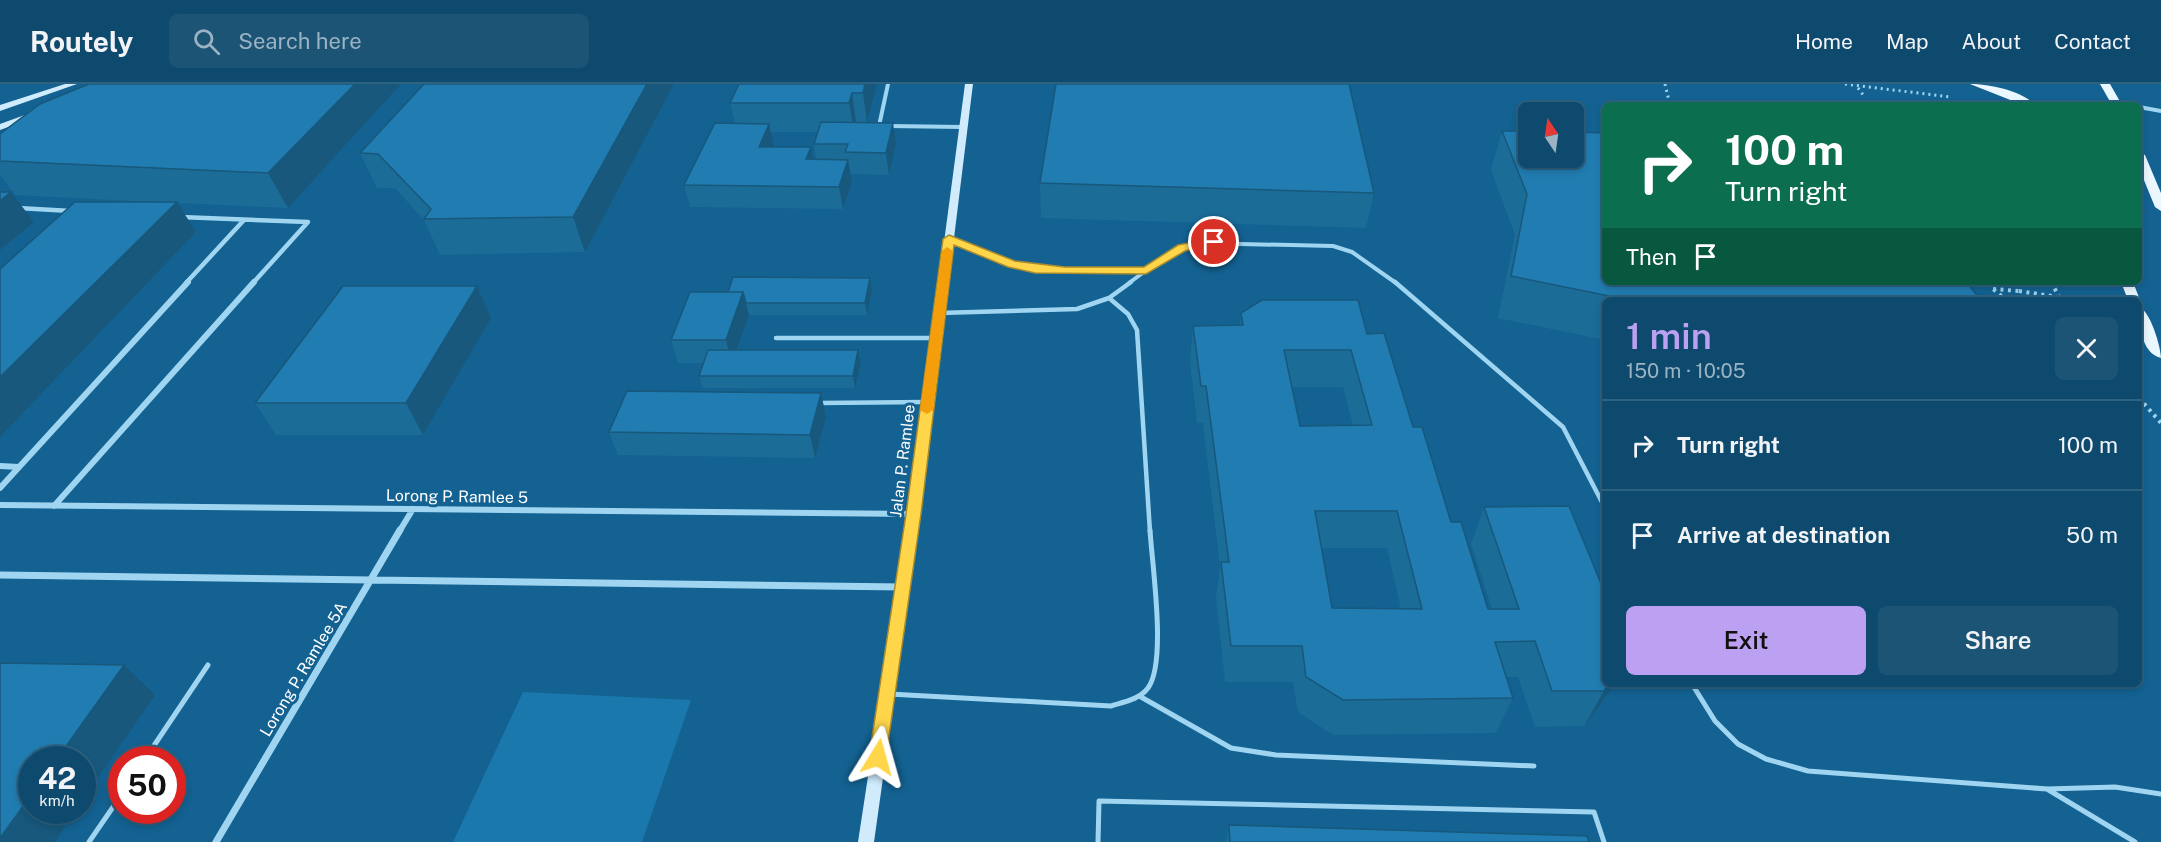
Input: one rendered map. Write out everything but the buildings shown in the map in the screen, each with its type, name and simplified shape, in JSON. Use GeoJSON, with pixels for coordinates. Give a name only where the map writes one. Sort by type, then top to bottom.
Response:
{"type":"FeatureCollection","features":[{"type":"Feature","properties":{"kind":"main road"},"geometry":{"type":"LineString","coordinates":[[0,108],[73,84]]}},
{"type":"Feature","properties":{"kind":"main road","name":"Jalan P. Ramlee"},"geometry":{"type":"LineString","coordinates":[[866,842],[914,514],[969,84]]}},
{"type":"Feature","properties":{"kind":"main road"},"geometry":{"type":"LineString","coordinates":[[1975,84],[2025,102]]}},
{"type":"Feature","properties":{"kind":"main road"},"geometry":{"type":"LineString","coordinates":[[2105,84],[2116,102]]}},
{"type":"Feature","properties":{"kind":"main road"},"geometry":{"type":"LineString","coordinates":[[0,127],[45,111]]}},
{"type":"Feature","properties":{"kind":"main road"},"geometry":{"type":"LineString","coordinates":[[2142,162],[2161,207]]}},
{"type":"Feature","properties":{"kind":"main road"},"geometry":{"type":"LineString","coordinates":[[2142,318],[2152,343],[2161,354]]}},
{"type":"Feature","properties":{"kind":"street"},"geometry":{"type":"LineString","coordinates":[[0,207],[80,212]]}},
{"type":"Feature","properties":{"kind":"street"},"geometry":{"type":"LineString","coordinates":[[54,506],[308,222],[173,216]]}},
{"type":"Feature","properties":{"kind":"street"},"geometry":{"type":"LineString","coordinates":[[0,488],[244,220]]}},
{"type":"Feature","properties":{"kind":"street"},"geometry":{"type":"LineString","coordinates":[[0,466],[19,467]]}},
{"type":"Feature","properties":{"kind":"street","name":"Lorong P. Ramlee 5"},"geometry":{"type":"LineString","coordinates":[[0,505],[914,514]]}},
{"type":"Feature","properties":{"kind":"street","name":"Lorong P. Ramlee 5A"},"geometry":{"type":"LineString","coordinates":[[216,842],[413,509]]}},
{"type":"Feature","properties":{"kind":"street"},"geometry":{"type":"LineString","coordinates":[[0,575],[903,587]]}},
{"type":"Feature","properties":{"kind":"lane"},"geometry":{"type":"LineString","coordinates":[[888,84],[878,126],[963,127]]}},
{"type":"Feature","properties":{"kind":"lane"},"geometry":{"type":"LineString","coordinates":[[2142,108],[2161,111]]}},
{"type":"Feature","properties":{"kind":"lane"},"geometry":{"type":"LineString","coordinates":[[949,239],[1012,264],[1035,269],[1146,271]]}},
{"type":"Feature","properties":{"kind":"lane"},"geometry":{"type":"LineString","coordinates":[[939,312],[1039,312],[1077,309],[1109,298],[1167,255],[1197,243],[1333,246],[1352,252],[1382,271],[1563,427],[1602,502]]}},
{"type":"Feature","properties":{"kind":"lane"},"geometry":{"type":"LineString","coordinates":[[887,694],[1111,706],[1141,697],[1154,679],[1158,658],[1137,330],[1128,314],[1109,298]]}},
{"type":"Feature","properties":{"kind":"lane"},"geometry":{"type":"LineString","coordinates":[[776,338],[936,338]]}},
{"type":"Feature","properties":{"kind":"lane"},"geometry":{"type":"LineString","coordinates":[[808,403],[928,402]]}},
{"type":"Feature","properties":{"kind":"lane"},"geometry":{"type":"LineString","coordinates":[[154,746],[208,665]]}},
{"type":"Feature","properties":{"kind":"lane"},"geometry":{"type":"LineString","coordinates":[[1694,687],[1711,718],[1737,746],[1778,763],[1808,771],[2047,789],[2115,787],[2161,794]]}},
{"type":"Feature","properties":{"kind":"lane"},"geometry":{"type":"LineString","coordinates":[[1141,697],[1205,735],[1232,748],[1243,750],[1276,755],[1534,766]]}},
{"type":"Feature","properties":{"kind":"lane"},"geometry":{"type":"LineString","coordinates":[[2047,789],[2135,842]]}},
{"type":"Feature","properties":{"kind":"lane"},"geometry":{"type":"LineString","coordinates":[[1098,842],[1099,801],[1594,812],[1605,842]]}},
{"type":"Feature","properties":{"kind":"lane"},"geometry":{"type":"LineString","coordinates":[[89,842],[108,814]]}},
{"type":"Feature","properties":{"kind":"path"},"geometry":{"type":"LineString","coordinates":[[1665,84],[1669,102]]}},
{"type":"Feature","properties":{"kind":"path"},"geometry":{"type":"LineString","coordinates":[[1845,84],[1957,98]]}},
{"type":"Feature","properties":{"kind":"path"},"geometry":{"type":"LineString","coordinates":[[1857,87],[1864,96]]}},
{"type":"Feature","properties":{"kind":"path"},"geometry":{"type":"LineString","coordinates":[[1993,285],[1993,289],[2002,297]]}},
{"type":"Feature","properties":{"kind":"path"},"geometry":{"type":"LineString","coordinates":[[1993,289],[2058,297]]}},
{"type":"Feature","properties":{"kind":"path"},"geometry":{"type":"LineString","coordinates":[[2142,401],[2161,423]]}},
{"type":"Feature","properties":{"kind":"shaded area"},"geometry":{"type":"Polygon","coordinates":[[[523,692],[691,700],[642,842],[453,842],[523,692]]]}},
{"type":"Feature","properties":{"kind":"slow traffic"},"geometry":{"type":"LineString","coordinates":[[927,410],[947,251]]}},
{"type":"Feature","properties":{"kind":"route"},"geometry":{"type":"LineString","coordinates":[[878,757],[914,514],[949,239],[1012,264],[1035,269],[1146,271],[1167,255],[1182,248],[1197,243],[1214,242]]}}]}
